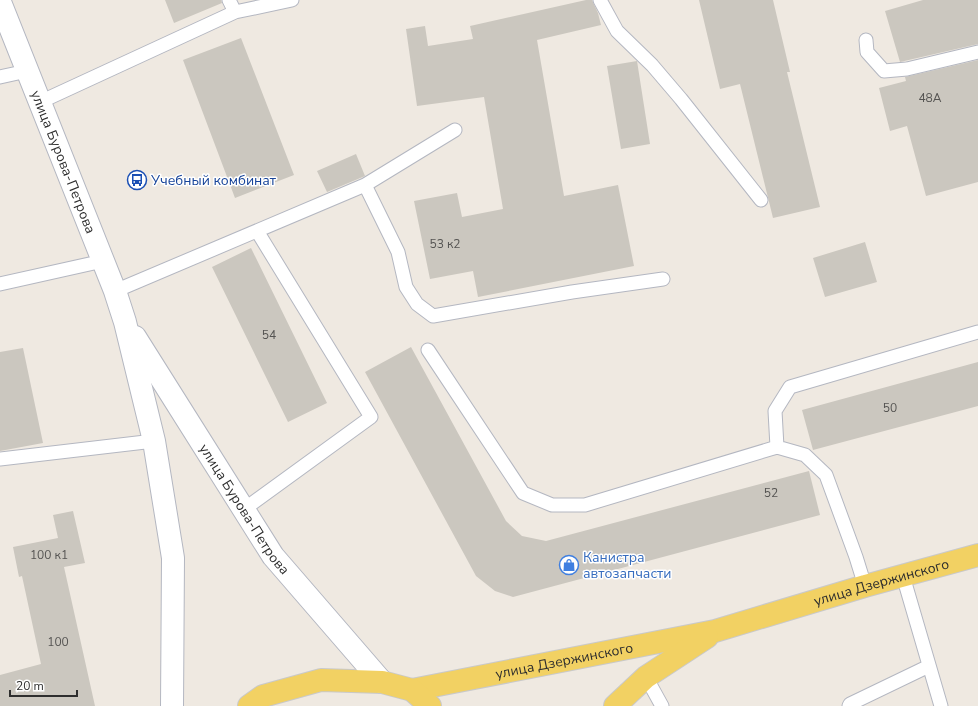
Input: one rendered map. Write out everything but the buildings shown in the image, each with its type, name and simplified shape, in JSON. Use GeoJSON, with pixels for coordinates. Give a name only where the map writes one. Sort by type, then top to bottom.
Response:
{"type":"FeatureCollection","features":[{"type":"Feature","properties":{"kind":"main road","name":"улица Бурова-Петрова"},"geometry":{"type":"LineString","coordinates":[[0,2],[115,291],[125,322],[154,441],[173,558],[172,706]]}},
{"type":"Feature","properties":{"kind":"main road","name":"улица Бурова-Петрова"},"geometry":{"type":"LineString","coordinates":[[125,322],[243,510],[274,556],[382,682]]}},
{"type":"Feature","properties":{"kind":"main road","name":"улица Дзержинского"},"geometry":{"type":"LineString","coordinates":[[412,690],[716,631],[864,586],[978,555]]}},
{"type":"Feature","properties":{"kind":"main road","name":"улица Дзержинского"},"geometry":{"type":"LineString","coordinates":[[615,706],[646,677],[716,631]]}},
{"type":"Feature","properties":{"kind":"main road"},"geometry":{"type":"LineString","coordinates":[[249,706],[263,696],[321,680],[382,682],[412,690],[430,706]]}},
{"type":"Feature","properties":{"kind":"lane"},"geometry":{"type":"LineString","coordinates":[[229,0],[235,12]]}},
{"type":"Feature","properties":{"kind":"lane"},"geometry":{"type":"LineString","coordinates":[[40,102],[235,12],[292,0]]}},
{"type":"Feature","properties":{"kind":"lane"},"geometry":{"type":"LineString","coordinates":[[600,0],[617,31],[652,64],[761,200]]}},
{"type":"Feature","properties":{"kind":"lane"},"geometry":{"type":"LineString","coordinates":[[866,40],[867,52],[884,72],[907,69],[978,52]]}},
{"type":"Feature","properties":{"kind":"lane"},"geometry":{"type":"LineString","coordinates":[[0,77],[28,71]]}},
{"type":"Feature","properties":{"kind":"lane"},"geometry":{"type":"LineString","coordinates":[[115,291],[365,185],[455,130]]}},
{"type":"Feature","properties":{"kind":"lane"},"geometry":{"type":"LineString","coordinates":[[365,185],[398,252],[406,287],[417,304],[433,316],[572,292],[663,279]]}},
{"type":"Feature","properties":{"kind":"lane"},"geometry":{"type":"LineString","coordinates":[[243,510],[371,417],[257,231]]}},
{"type":"Feature","properties":{"kind":"lane"},"geometry":{"type":"LineString","coordinates":[[0,284],[103,261]]}},
{"type":"Feature","properties":{"kind":"lane"},"geometry":{"type":"LineString","coordinates":[[777,447],[775,411],[790,387],[978,332]]}},
{"type":"Feature","properties":{"kind":"lane"},"geometry":{"type":"LineString","coordinates":[[428,350],[523,493],[552,505],[585,505],[777,447],[805,455],[826,475],[856,557],[864,586]]}},
{"type":"Feature","properties":{"kind":"lane"},"geometry":{"type":"LineString","coordinates":[[0,459],[154,441]]}},
{"type":"Feature","properties":{"kind":"lane"},"geometry":{"type":"LineString","coordinates":[[903,576],[941,706]]}},
{"type":"Feature","properties":{"kind":"lane"},"geometry":{"type":"LineString","coordinates":[[849,706],[850,704],[929,666]]}},
{"type":"Feature","properties":{"kind":"lane"},"geometry":{"type":"LineString","coordinates":[[646,677],[662,706]]}},
{"type":"Feature","properties":{"kind":"place","name":"Учебный комбинат"},"geometry":{"type":"Point","coordinates":[137,180]}},
{"type":"Feature","properties":{"kind":"place","name":"Канистра автозапчасти"},"geometry":{"type":"Point","coordinates":[569,565]}}]}
